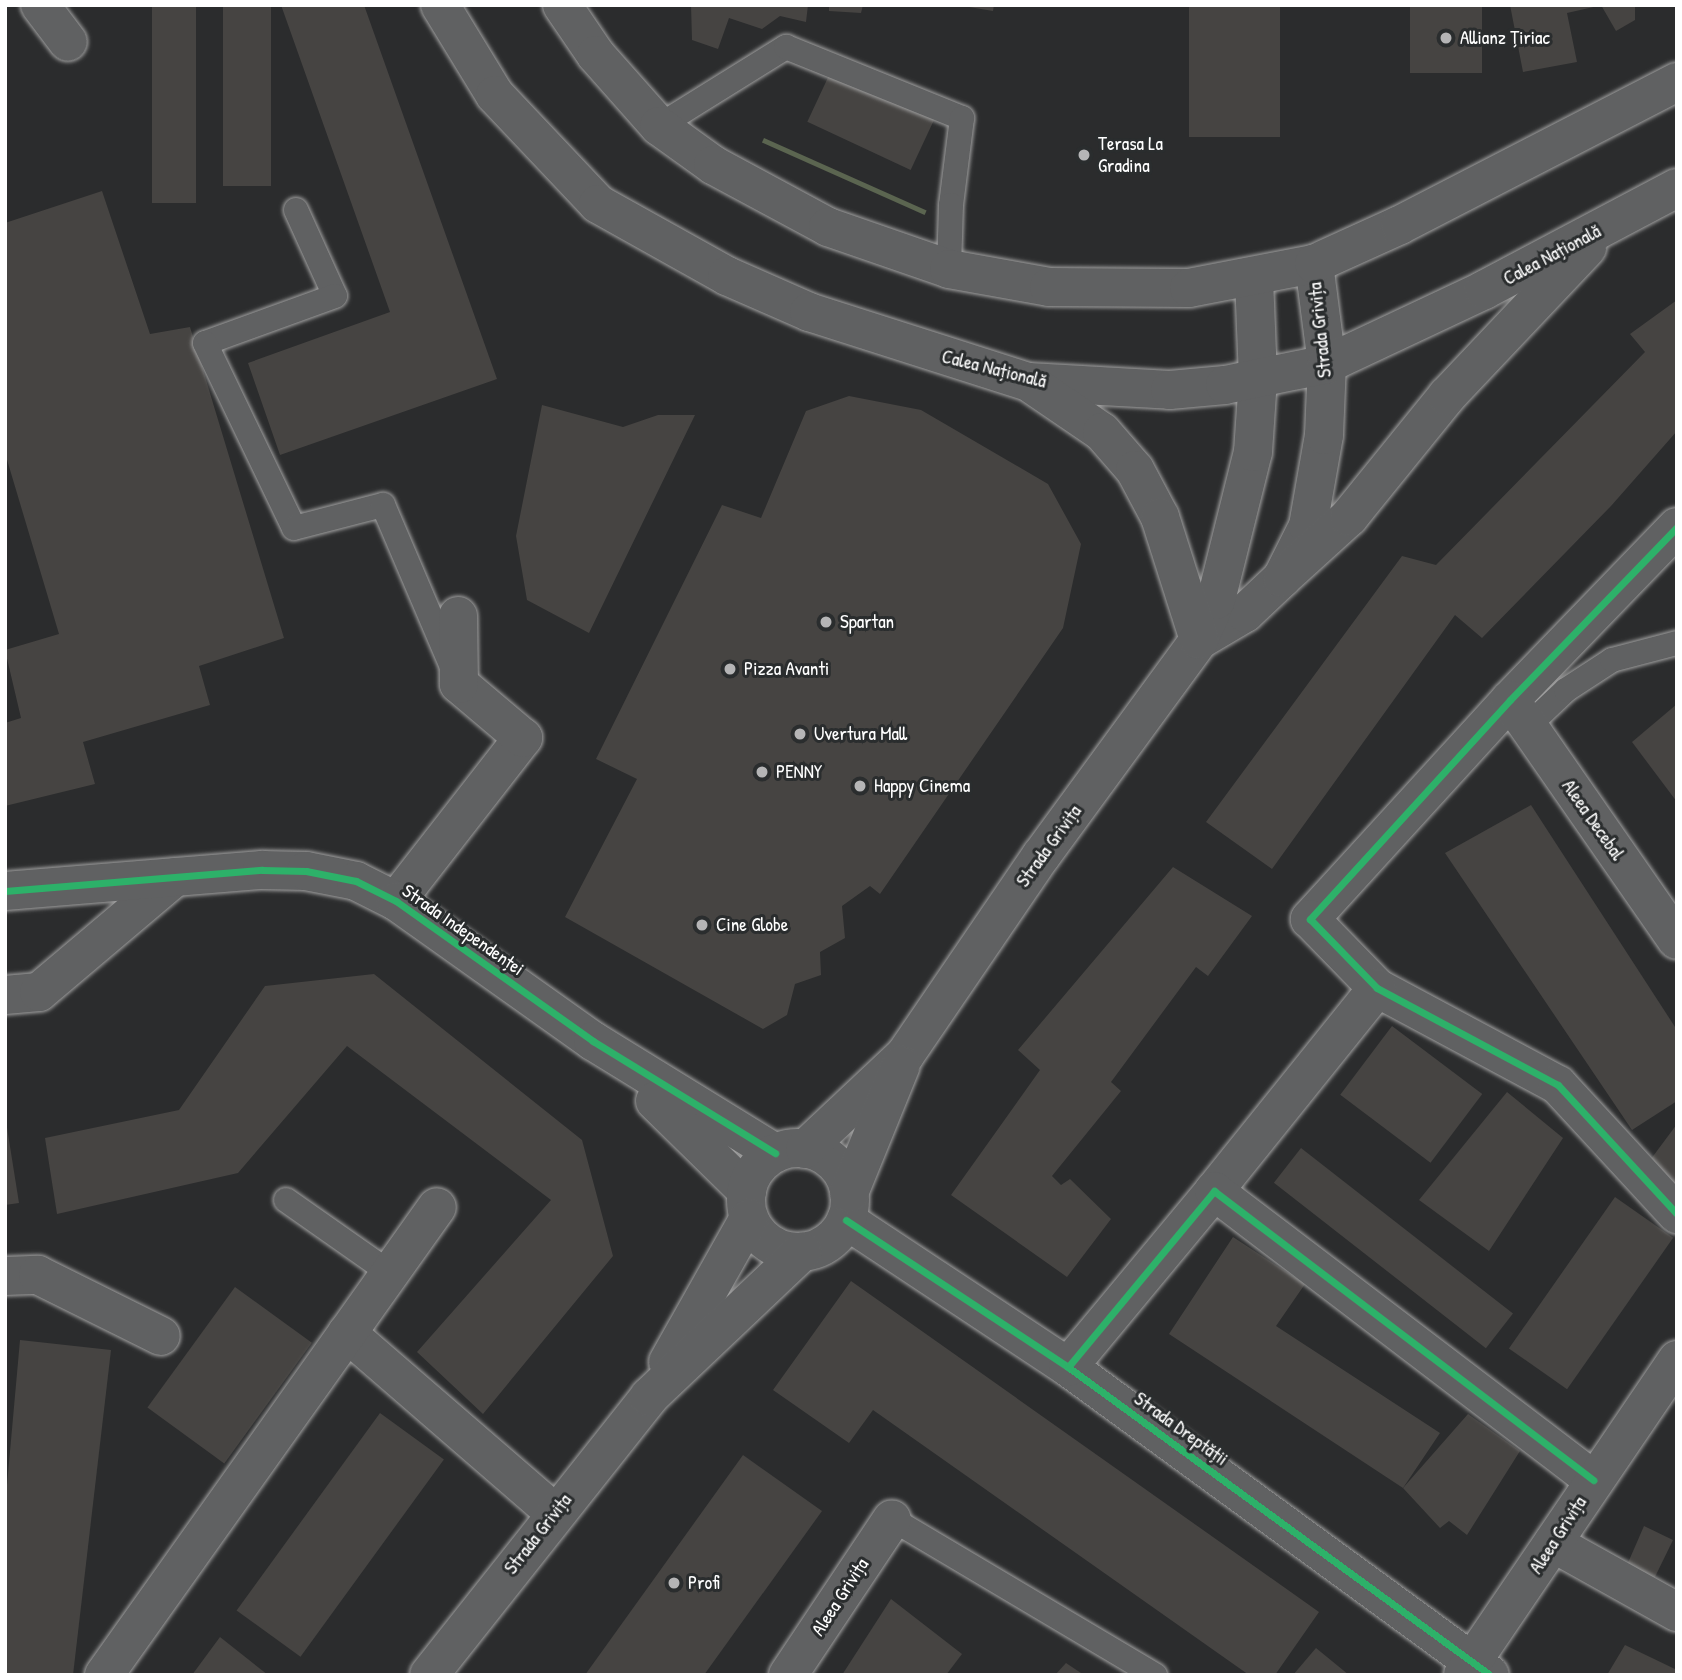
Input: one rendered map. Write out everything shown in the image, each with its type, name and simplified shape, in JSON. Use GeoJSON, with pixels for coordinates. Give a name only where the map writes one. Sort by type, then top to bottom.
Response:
{"type":"FeatureCollection","features":[{"type":"Feature","properties":{"kind":"street"},"geometry":{"type":"LineString","coordinates":[[40,5],[68,42]]}},
{"type":"Feature","properties":{"kind":"street","name":"Calea Națională"},"geometry":{"type":"LineString","coordinates":[[440,5],[495,95],[598,204],[727,276],[809,312],[1029,382],[1170,390],[1258,378],[1327,364],[1611,224],[1677,188]]}},
{"type":"Feature","properties":{"kind":"street"},"geometry":{"type":"LineString","coordinates":[[562,5],[597,55],[659,126],[713,165],[828,227],[949,269],[1049,287],[1130,291],[1189,288],[1254,278],[1314,264],[1400,225],[1677,82]]}},
{"type":"Feature","properties":{"kind":"street"},"geometry":{"type":"LineString","coordinates":[[1282,578],[1349,517],[1447,396],[1611,224]]}},
{"type":"Feature","properties":{"kind":"street","name":"Strada Grivița"},"geometry":{"type":"LineString","coordinates":[[1199,640],[1245,613],[1282,578],[1308,526],[1317,483],[1327,364],[1314,264]]}},
{"type":"Feature","properties":{"kind":"street","name":"Strada Grivița"},"geometry":{"type":"LineString","coordinates":[[848,1207],[905,1055],[1041,856],[1199,640],[1216,600],[1253,452],[1258,378],[1254,278]]}},
{"type":"Feature","properties":{"kind":"street"},"geometry":{"type":"LineString","coordinates":[[1029,382],[1102,432],[1135,470],[1160,517],[1199,640]]}},
{"type":"Feature","properties":{"kind":"street"},"geometry":{"type":"LineString","coordinates":[[1677,527],[1519,713],[1310,919],[1377,988],[1558,1085],[1677,1214]]}},
{"type":"Feature","properties":{"kind":"street"},"geometry":{"type":"LineString","coordinates":[[396,901],[523,738],[459,684],[458,616]]}},
{"type":"Feature","properties":{"kind":"street","name":"Aleea Decebal"},"geometry":{"type":"LineString","coordinates":[[1519,713],[1677,940]]}},
{"type":"Feature","properties":{"kind":"street","name":"Strada Independenței"},"geometry":{"type":"LineString","coordinates":[[5,891],[175,877],[306,871],[356,881],[396,901],[593,1041],[790,1151]]}},
{"type":"Feature","properties":{"kind":"street"},"geometry":{"type":"LineString","coordinates":[[5,995],[39,992],[175,877]]}},
{"type":"Feature","properties":{"kind":"street"},"geometry":{"type":"LineString","coordinates":[[1068,1367],[1377,988]]}},
{"type":"Feature","properties":{"kind":"street","name":"Strada Independenței"},"geometry":{"type":"LineString","coordinates":[[593,1041],[748,1204]]}},
{"type":"Feature","properties":{"kind":"street","name":"Strada Grivița"},"geometry":{"type":"LineString","coordinates":[[790,1151],[905,1055]]}},
{"type":"Feature","properties":{"kind":"street"},"geometry":{"type":"LineString","coordinates":[[790,1151],[835,1163],[848,1207],[835,1236],[802,1252],[770,1244],[748,1204],[752,1175],[790,1151]]}},
{"type":"Feature","properties":{"kind":"street"},"geometry":{"type":"LineString","coordinates":[[1214,1191],[1593,1480]]}},
{"type":"Feature","properties":{"kind":"street","name":"Strada Grivița"},"geometry":{"type":"LineString","coordinates":[[649,1396],[748,1204]]}},
{"type":"Feature","properties":{"kind":"street"},"geometry":{"type":"LineString","coordinates":[[104,1675],[438,1207]]}},
{"type":"Feature","properties":{"kind":"street","name":"Strada Dreptății"},"geometry":{"type":"LineString","coordinates":[[848,1207],[1476,1670]]}},
{"type":"Feature","properties":{"kind":"street","name":"Strada Grivița"},"geometry":{"type":"LineString","coordinates":[[429,1675],[554,1512],[649,1396],[802,1252]]}},
{"type":"Feature","properties":{"kind":"street"},"geometry":{"type":"LineString","coordinates":[[5,1276],[38,1275],[161,1336]]}},
{"type":"Feature","properties":{"kind":"street"},"geometry":{"type":"LineString","coordinates":[[347,1333],[554,1512]]}},
{"type":"Feature","properties":{"kind":"street","name":"Aleea Grivița"},"geometry":{"type":"LineString","coordinates":[[1476,1670],[1593,1480],[1677,1360]]}},
{"type":"Feature","properties":{"kind":"street","name":"Aleea Grivița"},"geometry":{"type":"LineString","coordinates":[[788,1675],[891,1519]]}},
{"type":"Feature","properties":{"kind":"street"},"geometry":{"type":"LineString","coordinates":[[1553,1543],[1677,1612]]}},
{"type":"Feature","properties":{"kind":"lane"},"geometry":{"type":"LineString","coordinates":[[659,126],[786,47],[962,118],[951,205],[949,269]]}},
{"type":"Feature","properties":{"kind":"lane"},"geometry":{"type":"LineString","coordinates":[[296,210],[335,296],[205,343],[294,527],[383,505],[459,684]]}},
{"type":"Feature","properties":{"kind":"lane"},"geometry":{"type":"LineString","coordinates":[[1519,713],[1566,690],[1612,660],[1677,643]]}},
{"type":"Feature","properties":{"kind":"lane"},"geometry":{"type":"LineString","coordinates":[[286,1199],[390,1273]]}},
{"type":"Feature","properties":{"kind":"lane"},"geometry":{"type":"LineString","coordinates":[[891,1519],[1155,1675]]}},
{"type":"Feature","properties":{"kind":"green space"},"geometry":{"type":"Polygon","coordinates":[[[764,138],[927,210],[925,215],[762,143],[764,138]]]}},
{"type":"Feature","properties":{"kind":"building"},"geometry":{"type":"Polygon","coordinates":[[[152,5],[196,5],[196,203],[152,203],[152,5]]]}},
{"type":"Feature","properties":{"kind":"building"},"geometry":{"type":"Polygon","coordinates":[[[223,5],[271,5],[271,186],[223,186],[223,5]]]}},
{"type":"Feature","properties":{"kind":"building"},"geometry":{"type":"Polygon","coordinates":[[[281,5],[364,5],[497,379],[280,455],[248,363],[390,312],[281,5]]]}},
{"type":"Feature","properties":{"kind":"building"},"geometry":{"type":"Polygon","coordinates":[[[691,5],[808,5],[806,22],[780,16],[762,29],[729,18],[718,49],[692,40],[691,5]]]}},
{"type":"Feature","properties":{"kind":"building"},"geometry":{"type":"Polygon","coordinates":[[[829,5],[863,5],[861,13],[829,11],[829,5]]]}},
{"type":"Feature","properties":{"kind":"building"},"geometry":{"type":"Polygon","coordinates":[[[957,5],[994,5],[993,11],[957,5]]]}},
{"type":"Feature","properties":{"kind":"building"},"geometry":{"type":"Polygon","coordinates":[[[1189,5],[1280,5],[1280,137],[1189,137],[1189,5]]]}},
{"type":"Feature","properties":{"kind":"building","name":"Allianz Țiriac"},"geometry":{"type":"Polygon","coordinates":[[[1410,5],[1482,5],[1482,73],[1410,73],[1410,5]]]}},
{"type":"Feature","properties":{"kind":"building"},"geometry":{"type":"Polygon","coordinates":[[[1510,5],[1598,6],[1567,13],[1577,62],[1523,72],[1510,5]]]}},
{"type":"Feature","properties":{"kind":"building"},"geometry":{"type":"Polygon","coordinates":[[[1601,5],[1635,5],[1635,20],[1616,31],[1601,5]]]}},
{"type":"Feature","properties":{"kind":"building"},"geometry":{"type":"Polygon","coordinates":[[[831,71],[934,119],[911,170],[807,122],[831,71]]]}},
{"type":"Feature","properties":{"kind":"building"},"geometry":{"type":"Polygon","coordinates":[[[102,191],[150,334],[190,327],[284,638],[199,666],[210,705],[83,742],[95,784],[5,806],[5,723],[21,718],[5,650],[59,634],[5,453],[5,223],[102,191]]]}},
{"type":"Feature","properties":{"kind":"building"},"geometry":{"type":"Polygon","coordinates":[[[1677,300],[1677,431],[1611,506],[1482,638],[1455,615],[1272,869],[1206,822],[1402,556],[1436,565],[1645,352],[1630,334],[1677,300]]]}},
{"type":"Feature","properties":{"kind":"building","name":"Uvertura Mall"},"geometry":{"type":"Polygon","coordinates":[[[849,396],[921,410],[1048,484],[1081,544],[1063,628],[880,894],[870,886],[842,906],[845,938],[820,952],[821,975],[795,984],[787,1015],[763,1029],[565,917],[637,779],[596,759],[722,505],[761,518],[806,411],[849,396]]]}},
{"type":"Feature","properties":{"kind":"building"},"geometry":{"type":"Polygon","coordinates":[[[542,405],[623,427],[658,415],[695,415],[589,633],[527,600],[516,536],[542,405]]]}},
{"type":"Feature","properties":{"kind":"building"},"geometry":{"type":"Polygon","coordinates":[[[1677,704],[1677,802],[1632,742],[1677,704]]]}},
{"type":"Feature","properties":{"kind":"building"},"geometry":{"type":"Polygon","coordinates":[[[1531,805],[1677,1030],[1677,1101],[1632,1130],[1445,853],[1531,805]]]}},
{"type":"Feature","properties":{"kind":"building"},"geometry":{"type":"Polygon","coordinates":[[[1173,867],[1252,916],[1208,976],[1196,967],[1111,1082],[1121,1091],[1052,1176],[1061,1185],[1070,1179],[1111,1219],[1067,1277],[951,1195],[1040,1070],[1018,1050],[1173,867]]]}},
{"type":"Feature","properties":{"kind":"building"},"geometry":{"type":"Polygon","coordinates":[[[374,974],[582,1140],[613,1256],[483,1414],[417,1352],[551,1200],[347,1046],[238,1173],[57,1214],[45,1138],[179,1110],[265,986],[374,974]]]}},
{"type":"Feature","properties":{"kind":"building"},"geometry":{"type":"Polygon","coordinates":[[[1392,1026],[1482,1094],[1430,1163],[1340,1095],[1392,1026]]]}},
{"type":"Feature","properties":{"kind":"building"},"geometry":{"type":"Polygon","coordinates":[[[1507,1092],[1563,1138],[1489,1251],[1419,1200],[1507,1092]]]}},
{"type":"Feature","properties":{"kind":"building"},"geometry":{"type":"Polygon","coordinates":[[[5,1115],[19,1203],[5,1205],[5,1115]]]}},
{"type":"Feature","properties":{"kind":"building"},"geometry":{"type":"Polygon","coordinates":[[[1677,1124],[1677,1194],[1645,1167],[1677,1124]]]}},
{"type":"Feature","properties":{"kind":"building"},"geometry":{"type":"Polygon","coordinates":[[[1301,1148],[1513,1314],[1486,1348],[1274,1183],[1301,1148]]]}},
{"type":"Feature","properties":{"kind":"building"},"geometry":{"type":"Polygon","coordinates":[[[1615,1197],[1673,1238],[1567,1389],[1509,1349],[1615,1197]]]}},
{"type":"Feature","properties":{"kind":"building"},"geometry":{"type":"Polygon","coordinates":[[[1233,1237],[1305,1284],[1276,1326],[1440,1433],[1403,1488],[1169,1334],[1233,1237]]]}},
{"type":"Feature","properties":{"kind":"building"},"geometry":{"type":"Polygon","coordinates":[[[851,1281],[1319,1612],[1275,1675],[1249,1675],[873,1410],[849,1443],[773,1390],[851,1281]]]}},
{"type":"Feature","properties":{"kind":"building"},"geometry":{"type":"Polygon","coordinates":[[[235,1287],[312,1343],[224,1463],[147,1408],[235,1287]]]}},
{"type":"Feature","properties":{"kind":"building"},"geometry":{"type":"Polygon","coordinates":[[[20,1340],[111,1350],[73,1675],[5,1675],[5,1507],[20,1340]]]}},
{"type":"Feature","properties":{"kind":"building"},"geometry":{"type":"Polygon","coordinates":[[[380,1413],[444,1459],[300,1657],[237,1610],[380,1413]]]}},
{"type":"Feature","properties":{"kind":"building"},"geometry":{"type":"Polygon","coordinates":[[[1468,1414],[1520,1451],[1467,1535],[1449,1521],[1440,1528],[1403,1488],[1468,1414]]]}},
{"type":"Feature","properties":{"kind":"building"},"geometry":{"type":"Polygon","coordinates":[[[743,1455],[822,1511],[704,1675],[585,1675],[743,1455]]]}},
{"type":"Feature","properties":{"kind":"building"},"geometry":{"type":"Polygon","coordinates":[[[1644,1526],[1673,1540],[1653,1581],[1624,1572],[1644,1526]]]}},
{"type":"Feature","properties":{"kind":"building"},"geometry":{"type":"Polygon","coordinates":[[[891,1599],[962,1654],[946,1675],[842,1675],[891,1599]]]}},
{"type":"Feature","properties":{"kind":"building"},"geometry":{"type":"Polygon","coordinates":[[[220,1637],[268,1675],[192,1675],[220,1637]]]}},
{"type":"Feature","properties":{"kind":"building"},"geometry":{"type":"Polygon","coordinates":[[[1625,1645],[1677,1670],[1677,1675],[1607,1675],[1625,1645]]]}},
{"type":"Feature","properties":{"kind":"building"},"geometry":{"type":"Polygon","coordinates":[[[1316,1648],[1349,1675],[1293,1675],[1316,1648]]]}},
{"type":"Feature","properties":{"kind":"building"},"geometry":{"type":"Polygon","coordinates":[[[1066,1663],[1084,1675],[1055,1675],[1066,1663]]]}},
{"type":"Feature","properties":{"kind":"cycle path"},"geometry":{"type":"LineString","coordinates":[[1677,527],[1510,700],[1310,919],[1377,988],[1558,1085],[1677,1214]]}},
{"type":"Feature","properties":{"kind":"cycle path"},"geometry":{"type":"LineString","coordinates":[[5,891],[262,870],[306,871],[356,881],[396,901],[593,1041],[775,1153]]}},
{"type":"Feature","properties":{"kind":"cycle path"},"geometry":{"type":"LineString","coordinates":[[1068,1367],[1214,1191],[1593,1480]]}},
{"type":"Feature","properties":{"kind":"cycle path"},"geometry":{"type":"LineString","coordinates":[[846,1220],[1068,1367],[1490,1675]]}},
{"type":"Feature","properties":{"kind":"place","name":"Allianz Țiriac"},"geometry":{"type":"Point","coordinates":[1446,38]}},
{"type":"Feature","properties":{"kind":"place","name":"Terasa La Gradina"},"geometry":{"type":"Point","coordinates":[1084,155]}},
{"type":"Feature","properties":{"kind":"place","name":"Spartan"},"geometry":{"type":"Point","coordinates":[826,622]}},
{"type":"Feature","properties":{"kind":"place","name":"Pizza Avanti"},"geometry":{"type":"Point","coordinates":[730,669]}},
{"type":"Feature","properties":{"kind":"place","name":"Uvertura Mall"},"geometry":{"type":"Point","coordinates":[800,734]}},
{"type":"Feature","properties":{"kind":"place","name":"PENNY"},"geometry":{"type":"Point","coordinates":[762,772]}},
{"type":"Feature","properties":{"kind":"place","name":"Happy Cinema"},"geometry":{"type":"Point","coordinates":[860,786]}},
{"type":"Feature","properties":{"kind":"place","name":"Cine Globe"},"geometry":{"type":"Point","coordinates":[702,925]}},
{"type":"Feature","properties":{"kind":"place","name":"Profi"},"geometry":{"type":"Point","coordinates":[674,1583]}}]}
